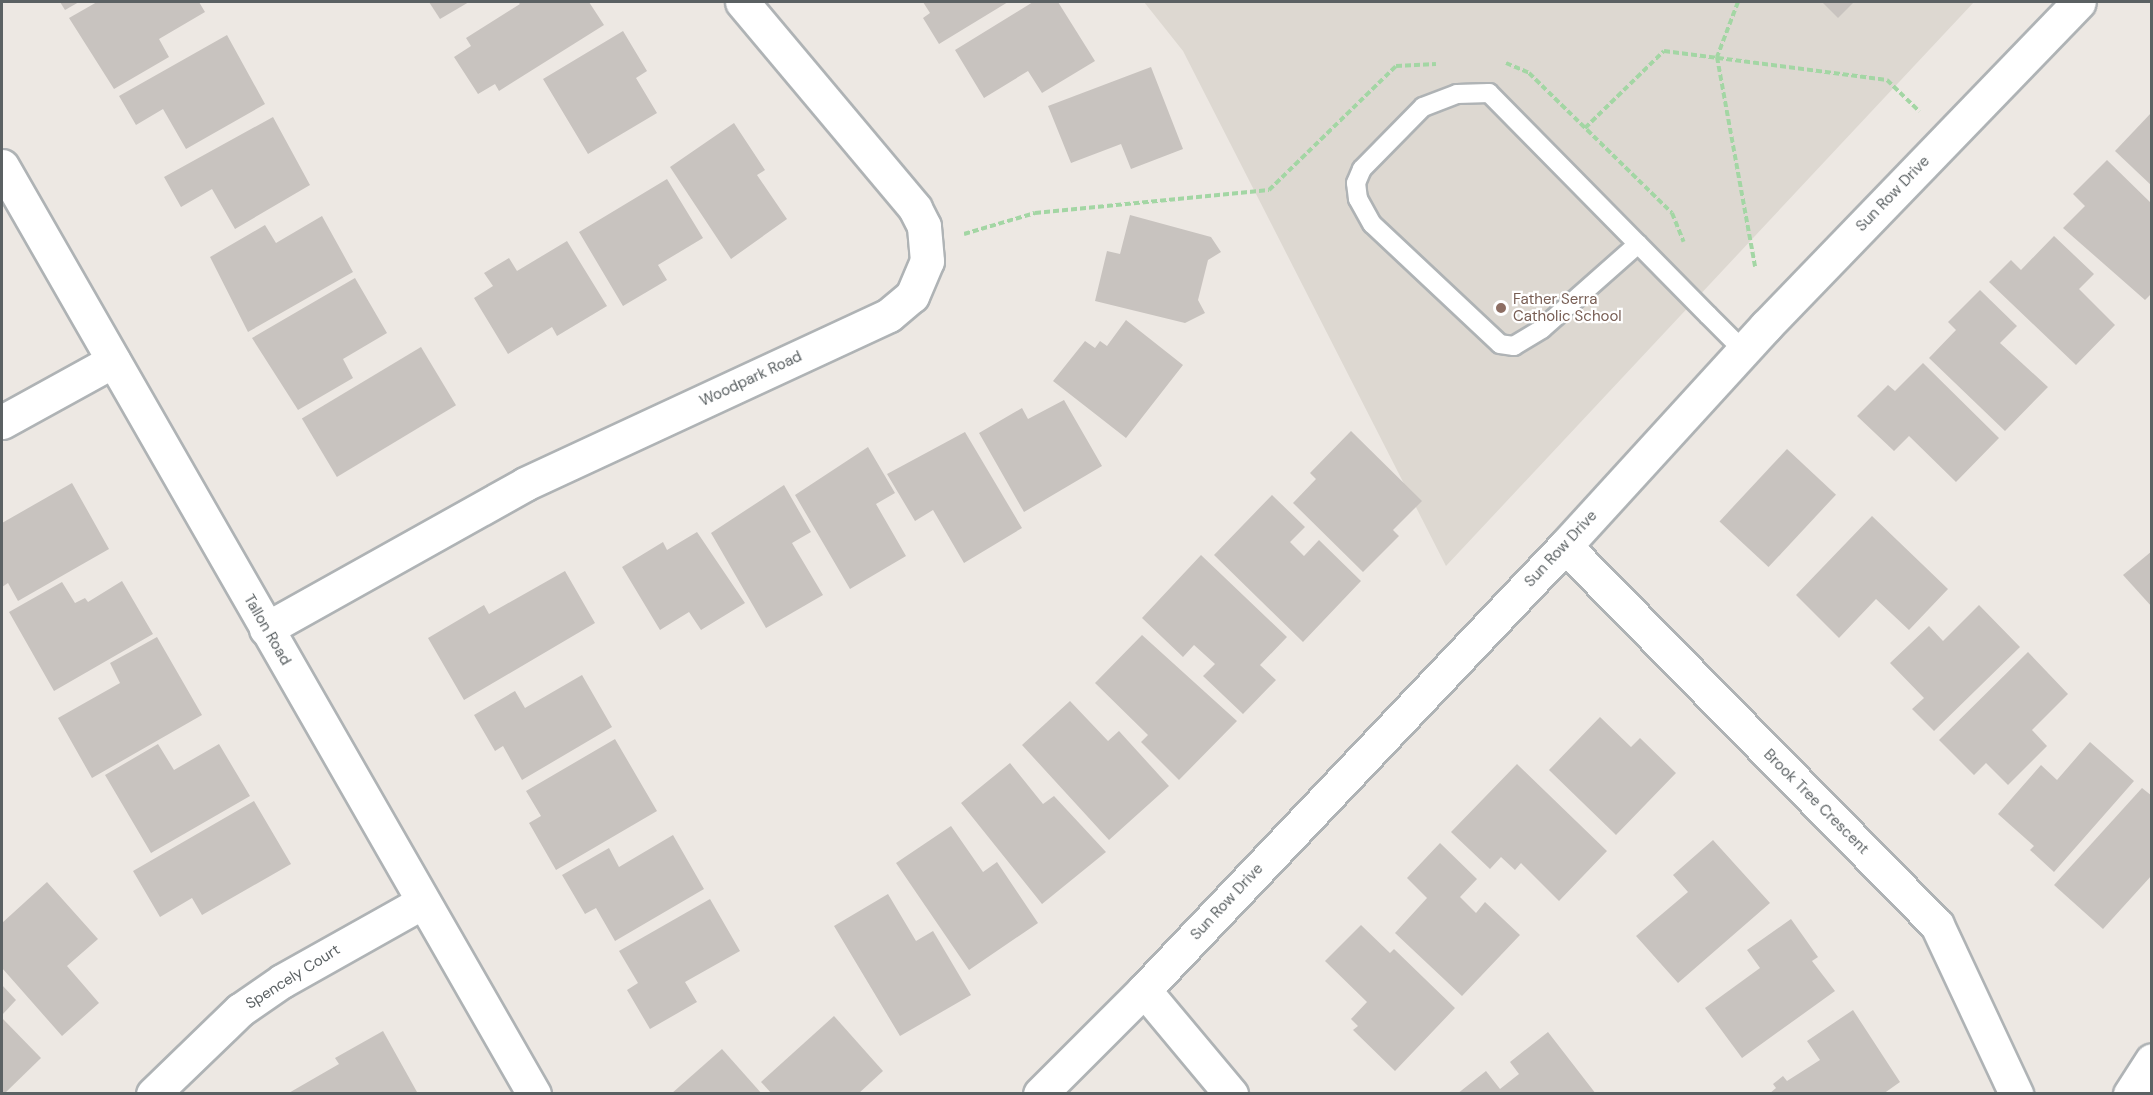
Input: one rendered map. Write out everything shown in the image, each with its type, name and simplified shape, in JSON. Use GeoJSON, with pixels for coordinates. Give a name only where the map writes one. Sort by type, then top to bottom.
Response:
{"type":"FeatureCollection","features":[{"type":"Feature","properties":{"kind":"street","name":"Woodpark Road"},"geometry":{"type":"LineString","coordinates":[[266,629],[525,484],[889,315],[912,296],[927,261],[924,226],[915,208],[742,2]]}},
{"type":"Feature","properties":{"kind":"street","name":"Sun Row Drive"},"geometry":{"type":"LineString","coordinates":[[1040,1094],[1144,990],[1565,546],[1744,351],[2079,2]]}},
{"type":"Feature","properties":{"kind":"street","name":"Tallon Road"},"geometry":{"type":"LineString","coordinates":[[2,166],[421,903],[534,1094]]}},
{"type":"Feature","properties":{"kind":"street"},"geometry":{"type":"LineString","coordinates":[[2,422],[113,361]]}},
{"type":"Feature","properties":{"kind":"street","name":"Brook Tree Crescent"},"geometry":{"type":"LineString","coordinates":[[1565,546],[1937,925],[2016,1094]]}},
{"type":"Feature","properties":{"kind":"street","name":"Spencely Court"},"geometry":{"type":"LineString","coordinates":[[153,1094],[240,1010],[282,981],[421,903]]}},
{"type":"Feature","properties":{"kind":"street"},"geometry":{"type":"LineString","coordinates":[[1144,990],[1231,1094]]}},
{"type":"Feature","properties":{"kind":"street"},"geometry":{"type":"LineString","coordinates":[[2130,1094],[2151,1060]]}},
{"type":"Feature","properties":{"kind":"lane"},"geometry":{"type":"LineString","coordinates":[[1638,244],[1542,329],[1514,346],[1500,344],[1372,224],[1358,199],[1356,183],[1362,169],[1423,107],[1457,94],[1489,93],[1744,351]]}},
{"type":"Feature","properties":{"kind":"path"},"geometry":{"type":"LineString","coordinates":[[1738,2],[1718,57],[1755,267]]}},
{"type":"Feature","properties":{"kind":"path"},"geometry":{"type":"LineString","coordinates":[[1584,128],[1664,51],[1887,80],[1947,139]]}},
{"type":"Feature","properties":{"kind":"shaded area","name":"Father Serra Catholic School"},"geometry":{"type":"Polygon","coordinates":[[[1144,2],[1974,2],[1446,566],[1183,51],[1144,2]]]}},
{"type":"Feature","properties":{"kind":"building"},"geometry":{"type":"Polygon","coordinates":[[[60,2],[79,2],[65,10],[60,2]]]}},
{"type":"Feature","properties":{"kind":"building"},"geometry":{"type":"Polygon","coordinates":[[[97,2],[199,2],[205,12],[159,39],[169,57],[114,89],[69,18],[97,2]]]}},
{"type":"Feature","properties":{"kind":"building"},"geometry":{"type":"Polygon","coordinates":[[[429,2],[469,2],[440,19],[429,2]]]}},
{"type":"Feature","properties":{"kind":"building"},"geometry":{"type":"Polygon","coordinates":[[[518,2],[589,2],[604,25],[499,91],[495,84],[478,94],[454,57],[471,46],[466,38],[520,4],[518,2]]]}},
{"type":"Feature","properties":{"kind":"building"},"geometry":{"type":"Polygon","coordinates":[[[923,2],[1008,2],[939,44],[923,18],[930,13],[923,2]]]}},
{"type":"Feature","properties":{"kind":"building"},"geometry":{"type":"Polygon","coordinates":[[[1033,2],[1058,2],[1095,61],[1042,93],[1028,71],[984,98],[955,50],[1033,2]]]}},
{"type":"Feature","properties":{"kind":"building"},"geometry":{"type":"Polygon","coordinates":[[[1822,2],[1854,2],[1838,18],[1822,2]]]}},
{"type":"Feature","properties":{"kind":"building"},"geometry":{"type":"Polygon","coordinates":[[[623,31],[647,71],[636,78],[657,113],[588,154],[543,79],[623,31]]]}},
{"type":"Feature","properties":{"kind":"building"},"geometry":{"type":"Polygon","coordinates":[[[227,35],[265,104],[186,149],[163,109],[136,125],[119,96],[227,35]]]}},
{"type":"Feature","properties":{"kind":"building"},"geometry":{"type":"Polygon","coordinates":[[[1151,67],[1183,149],[1131,169],[1121,144],[1071,163],[1048,106],[1151,67]]]}},
{"type":"Feature","properties":{"kind":"building"},"geometry":{"type":"Polygon","coordinates":[[[2152,112],[2152,186],[2115,151],[2152,112]]]}},
{"type":"Feature","properties":{"kind":"building"},"geometry":{"type":"Polygon","coordinates":[[[273,117],[310,185],[235,229],[212,189],[181,207],[164,177],[273,117]]]}},
{"type":"Feature","properties":{"kind":"building"},"geometry":{"type":"Polygon","coordinates":[[[734,123],[765,170],[757,175],[787,219],[731,259],[670,167],[734,123]]]}},
{"type":"Feature","properties":{"kind":"building"},"geometry":{"type":"Polygon","coordinates":[[[2107,160],[2152,204],[2152,293],[2145,300],[2063,228],[2085,206],[2073,194],[2107,160]]]}},
{"type":"Feature","properties":{"kind":"building"},"geometry":{"type":"Polygon","coordinates":[[[667,179],[703,238],[658,265],[667,280],[623,306],[579,232],[667,179]]]}},
{"type":"Feature","properties":{"kind":"building"},"geometry":{"type":"Polygon","coordinates":[[[1130,215],[1211,237],[1221,252],[1208,260],[1198,300],[1205,313],[1185,323],[1095,301],[1107,251],[1120,254],[1130,215]]]}},
{"type":"Feature","properties":{"kind":"building"},"geometry":{"type":"Polygon","coordinates":[[[322,216],[353,272],[248,332],[210,257],[265,225],[276,243],[322,216]]]}},
{"type":"Feature","properties":{"kind":"building"},"geometry":{"type":"Polygon","coordinates":[[[2054,236],[2094,274],[2079,289],[2115,325],[2076,365],[1989,282],[2011,260],[2021,270],[2054,236]]]}},
{"type":"Feature","properties":{"kind":"building"},"geometry":{"type":"Polygon","coordinates":[[[567,241],[607,306],[557,336],[552,327],[508,354],[474,298],[493,286],[484,273],[509,258],[517,271],[567,241]]]}},
{"type":"Feature","properties":{"kind":"building"},"geometry":{"type":"Polygon","coordinates":[[[355,278],[387,333],[343,359],[353,378],[298,410],[252,338],[355,278]]]}},
{"type":"Feature","properties":{"kind":"building"},"geometry":{"type":"Polygon","coordinates":[[[1980,290],[2017,326],[2000,343],[2048,387],[2005,431],[1929,358],[1956,330],[1948,322],[1980,290]]]}},
{"type":"Feature","properties":{"kind":"building"},"geometry":{"type":"Polygon","coordinates":[[[1126,320],[1183,365],[1126,438],[1053,381],[1085,341],[1095,348],[1100,341],[1107,346],[1126,320]]]}},
{"type":"Feature","properties":{"kind":"building"},"geometry":{"type":"Polygon","coordinates":[[[421,347],[456,405],[337,477],[302,419],[421,347]]]}},
{"type":"Feature","properties":{"kind":"building"},"geometry":{"type":"Polygon","coordinates":[[[1923,363],[1999,438],[1956,482],[1909,436],[1894,451],[1857,416],[1888,385],[1895,391],[1923,363]]]}},
{"type":"Feature","properties":{"kind":"building"},"geometry":{"type":"Polygon","coordinates":[[[1064,400],[1102,466],[1024,512],[979,433],[1022,408],[1028,419],[1064,400]]]}},
{"type":"Feature","properties":{"kind":"building"},"geometry":{"type":"Polygon","coordinates":[[[1351,431],[1422,501],[1393,530],[1399,536],[1363,572],[1293,503],[1316,479],[1310,473],[1351,431]]]}},
{"type":"Feature","properties":{"kind":"building"},"geometry":{"type":"Polygon","coordinates":[[[965,432],[1022,528],[964,563],[933,510],[915,521],[887,474],[965,432]]]}},
{"type":"Feature","properties":{"kind":"building"},"geometry":{"type":"Polygon","coordinates":[[[868,447],[895,493],[876,504],[906,556],[850,589],[795,495],[868,447]]]}},
{"type":"Feature","properties":{"kind":"building"},"geometry":{"type":"Polygon","coordinates":[[[1787,449],[1836,495],[1768,567],[1719,521],[1787,449]]]}},
{"type":"Feature","properties":{"kind":"building"},"geometry":{"type":"Polygon","coordinates":[[[72,483],[109,549],[18,601],[8,583],[2,587],[2,523],[72,483]]]}},
{"type":"Feature","properties":{"kind":"building"},"geometry":{"type":"Polygon","coordinates":[[[784,485],[811,532],[792,543],[823,595],[766,628],[711,533],[784,485]]]}},
{"type":"Feature","properties":{"kind":"building"},"geometry":{"type":"Polygon","coordinates":[[[1272,495],[1305,527],[1290,542],[1304,556],[1319,540],[1361,581],[1303,642],[1214,555],[1272,495]]]}},
{"type":"Feature","properties":{"kind":"building"},"geometry":{"type":"Polygon","coordinates":[[[1872,516],[1948,589],[1909,630],[1876,599],[1839,638],[1796,595],[1872,516]]]}},
{"type":"Feature","properties":{"kind":"building"},"geometry":{"type":"Polygon","coordinates":[[[697,532],[745,603],[701,630],[689,612],[660,630],[622,567],[663,542],[667,550],[697,532]]]}},
{"type":"Feature","properties":{"kind":"building"},"geometry":{"type":"Polygon","coordinates":[[[2152,551],[2152,607],[2123,575],[2152,551]]]}},
{"type":"Feature","properties":{"kind":"building"},"geometry":{"type":"Polygon","coordinates":[[[1201,555],[1287,637],[1260,665],[1276,680],[1243,714],[1203,676],[1215,664],[1194,645],[1183,657],[1142,618],[1201,555]]]}},
{"type":"Feature","properties":{"kind":"building"},"geometry":{"type":"Polygon","coordinates":[[[565,571],[595,623],[464,700],[428,638],[484,605],[489,614],[565,571]]]}},
{"type":"Feature","properties":{"kind":"building"},"geometry":{"type":"Polygon","coordinates":[[[122,581],[153,634],[54,691],[9,612],[62,582],[75,603],[85,598],[88,602],[122,581]]]}},
{"type":"Feature","properties":{"kind":"building"},"geometry":{"type":"Polygon","coordinates":[[[1979,605],[2020,647],[1934,731],[1912,709],[1924,698],[1890,663],[1929,626],[1943,641],[1979,605]]]}},
{"type":"Feature","properties":{"kind":"building"},"geometry":{"type":"Polygon","coordinates":[[[1142,635],[1237,721],[1179,780],[1141,742],[1148,735],[1095,683],[1142,635]]]}},
{"type":"Feature","properties":{"kind":"building"},"geometry":{"type":"Polygon","coordinates":[[[157,637],[202,715],[92,778],[58,718],[120,683],[110,663],[157,637]]]}},
{"type":"Feature","properties":{"kind":"building"},"geometry":{"type":"Polygon","coordinates":[[[2028,652],[2068,694],[2032,730],[2047,746],[2008,785],[1986,763],[1974,775],[1939,740],[2028,652]]]}},
{"type":"Feature","properties":{"kind":"building"},"geometry":{"type":"Polygon","coordinates":[[[582,675],[612,727],[522,780],[503,746],[495,751],[474,715],[515,691],[525,708],[582,675]]]}},
{"type":"Feature","properties":{"kind":"building"},"geometry":{"type":"Polygon","coordinates":[[[1070,701],[1108,741],[1119,731],[1169,786],[1109,840],[1022,745],[1070,701]]]}},
{"type":"Feature","properties":{"kind":"building"},"geometry":{"type":"Polygon","coordinates":[[[1600,717],[1631,747],[1640,738],[1676,773],[1616,835],[1549,770],[1600,717]]]}},
{"type":"Feature","properties":{"kind":"building"},"geometry":{"type":"Polygon","coordinates":[[[615,739],[657,811],[556,870],[529,823],[541,816],[526,791],[615,739]]]}},
{"type":"Feature","properties":{"kind":"building"},"geometry":{"type":"Polygon","coordinates":[[[2090,742],[2134,781],[2054,872],[2030,850],[2034,846],[1998,814],[2041,765],[2057,780],[2090,742]]]}},
{"type":"Feature","properties":{"kind":"building"},"geometry":{"type":"Polygon","coordinates":[[[158,744],[174,770],[219,744],[250,796],[151,853],[105,775],[158,744]]]}},
{"type":"Feature","properties":{"kind":"building"},"geometry":{"type":"Polygon","coordinates":[[[1010,763],[1043,804],[1054,796],[1106,852],[1042,904],[961,803],[1010,763]]]}},
{"type":"Feature","properties":{"kind":"building"},"geometry":{"type":"Polygon","coordinates":[[[1517,764],[1607,851],[1559,901],[1521,863],[1515,870],[1501,857],[1490,869],[1451,832],[1517,764]]]}},
{"type":"Feature","properties":{"kind":"building"},"geometry":{"type":"Polygon","coordinates":[[[2142,788],[2152,796],[2152,875],[2103,929],[2054,885],[2142,788]]]}},
{"type":"Feature","properties":{"kind":"building"},"geometry":{"type":"Polygon","coordinates":[[[254,801],[291,864],[202,915],[192,898],[160,917],[133,871],[254,801]]]}},
{"type":"Feature","properties":{"kind":"building"},"geometry":{"type":"Polygon","coordinates":[[[951,826],[983,872],[997,862],[1038,923],[969,970],[896,863],[951,826]]]}},
{"type":"Feature","properties":{"kind":"building"},"geometry":{"type":"Polygon","coordinates":[[[673,835],[704,889],[615,941],[596,908],[585,914],[562,875],[609,848],[619,867],[673,835]]]}},
{"type":"Feature","properties":{"kind":"building"},"geometry":{"type":"Polygon","coordinates":[[[1713,840],[1770,903],[1678,983],[1636,936],[1688,892],[1673,875],[1713,840]]]}},
{"type":"Feature","properties":{"kind":"building"},"geometry":{"type":"Polygon","coordinates":[[[1440,843],[1477,879],[1460,897],[1476,913],[1485,902],[1520,935],[1462,996],[1395,933],[1427,898],[1407,878],[1440,843]]]}},
{"type":"Feature","properties":{"kind":"building"},"geometry":{"type":"Polygon","coordinates":[[[47,882],[98,939],[67,966],[99,1003],[62,1036],[2,968],[2,923],[47,882]]]}},
{"type":"Feature","properties":{"kind":"building"},"geometry":{"type":"Polygon","coordinates":[[[888,894],[916,941],[933,931],[971,995],[900,1036],[834,926],[888,894]]]}},
{"type":"Feature","properties":{"kind":"building"},"geometry":{"type":"Polygon","coordinates":[[[710,899],[740,951],[685,982],[697,1002],[650,1029],[627,990],[638,983],[619,951],[710,899]]]}},
{"type":"Feature","properties":{"kind":"building"},"geometry":{"type":"Polygon","coordinates":[[[1791,919],[1818,957],[1812,961],[1835,991],[1742,1058],[1705,1008],[1760,968],[1747,950],[1791,919]]]}},
{"type":"Feature","properties":{"kind":"building"},"geometry":{"type":"Polygon","coordinates":[[[1361,925],[1390,953],[1394,949],[1455,1008],[1395,1071],[1353,1030],[1358,1026],[1351,1019],[1367,1002],[1325,961],[1361,925]]]}},
{"type":"Feature","properties":{"kind":"building"},"geometry":{"type":"Polygon","coordinates":[[[2,985],[16,1000],[2,1015],[2,985]]]}},
{"type":"Feature","properties":{"kind":"building"},"geometry":{"type":"Polygon","coordinates":[[[1853,1010],[1900,1082],[1883,1094],[1769,1094],[1776,1088],[1773,1084],[1783,1076],[1787,1081],[1820,1060],[1807,1041],[1853,1010]]]}},
{"type":"Feature","properties":{"kind":"building"},"geometry":{"type":"Polygon","coordinates":[[[834,1016],[883,1071],[858,1094],[772,1094],[761,1082],[834,1016]]]}},
{"type":"Feature","properties":{"kind":"building"},"geometry":{"type":"Polygon","coordinates":[[[2,1018],[41,1058],[4,1094],[2,1094],[2,1018]]]}},
{"type":"Feature","properties":{"kind":"building"},"geometry":{"type":"Polygon","coordinates":[[[383,1031],[417,1092],[287,1094],[339,1064],[335,1058],[383,1031]]]}},
{"type":"Feature","properties":{"kind":"building"},"geometry":{"type":"Polygon","coordinates":[[[1548,1032],[1596,1094],[1457,1094],[1486,1071],[1500,1089],[1519,1074],[1510,1062],[1548,1032]]]}},
{"type":"Feature","properties":{"kind":"building"},"geometry":{"type":"Polygon","coordinates":[[[722,1049],[762,1094],[671,1094],[722,1049]]]}},
{"type":"Feature","properties":{"kind":"place","name":"Father Serra Catholic School"},"geometry":{"type":"Point","coordinates":[1501,308]}}]}
